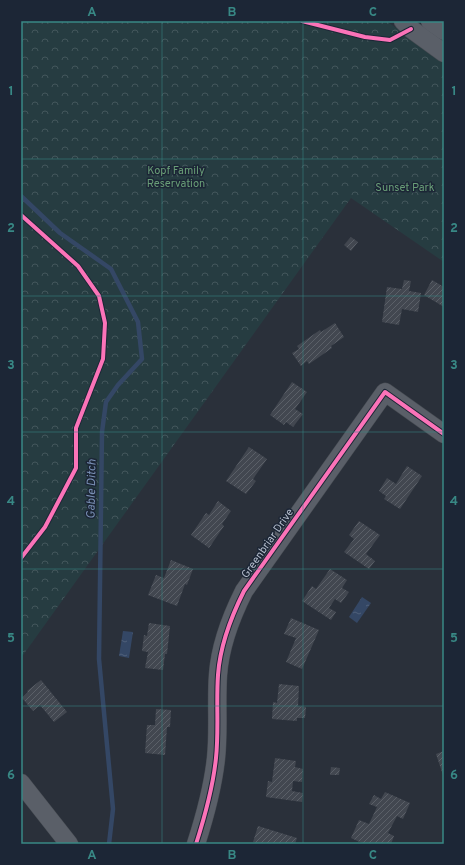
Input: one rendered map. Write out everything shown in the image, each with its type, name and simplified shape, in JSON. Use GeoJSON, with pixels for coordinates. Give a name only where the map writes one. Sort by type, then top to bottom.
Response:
{"type":"FeatureCollection","features":[{"type":"Feature","properties":{"kind":"street"},"geometry":{"type":"LineString","coordinates":[[403,21],[411,29],[444,53]]}},
{"type":"Feature","properties":{"kind":"street"},"geometry":{"type":"LineString","coordinates":[[430,21],[444,31]]}},
{"type":"Feature","properties":{"kind":"street","name":"Greenbriar Drive"},"geometry":{"type":"LineString","coordinates":[[196,844],[206,816],[216,757],[218,727],[218,673],[224,639],[229,622],[244,591],[385,392],[444,434]]}},
{"type":"Feature","properties":{"kind":"street"},"geometry":{"type":"LineString","coordinates":[[21,783],[66,843]]}},
{"type":"Feature","properties":{"kind":"green space","name":"Kopf Family Reservation"},"geometry":{"type":"Polygon","coordinates":[[[21,21],[386,21],[444,60],[444,262],[351,198],[21,658],[21,21]]]}},
{"type":"Feature","properties":{"kind":"water"},"geometry":{"type":"Polygon","coordinates":[[[362,597],[371,603],[357,623],[349,617],[362,597]]]}},
{"type":"Feature","properties":{"kind":"water"},"geometry":{"type":"Polygon","coordinates":[[[123,631],[133,632],[129,658],[119,656],[123,631]]]}},
{"type":"Feature","properties":{"kind":"building"},"geometry":{"type":"Polygon","coordinates":[[[351,237],[358,242],[351,251],[344,245],[351,237]]]}},
{"type":"Feature","properties":{"kind":"building"},"geometry":{"type":"Polygon","coordinates":[[[404,280],[411,281],[409,291],[421,293],[418,312],[402,309],[399,325],[382,322],[387,287],[402,289],[404,280]]]}},
{"type":"Feature","properties":{"kind":"building"},"geometry":{"type":"Polygon","coordinates":[[[432,280],[444,287],[444,307],[424,295],[432,280]]]}},
{"type":"Feature","properties":{"kind":"building"},"geometry":{"type":"Polygon","coordinates":[[[335,323],[344,337],[331,346],[332,348],[309,364],[307,361],[301,366],[292,353],[299,349],[297,346],[320,330],[321,332],[335,323]]]}},
{"type":"Feature","properties":{"kind":"building"},"geometry":{"type":"Polygon","coordinates":[[[292,382],[307,392],[295,409],[303,414],[293,427],[286,422],[284,425],[270,415],[292,382]]]}},
{"type":"Feature","properties":{"kind":"building"},"geometry":{"type":"Polygon","coordinates":[[[249,447],[267,459],[253,479],[256,481],[246,494],[226,481],[249,447]]]}},
{"type":"Feature","properties":{"kind":"building"},"geometry":{"type":"Polygon","coordinates":[[[407,466],[422,476],[400,509],[384,499],[386,496],[379,491],[387,478],[396,484],[407,466]]]}},
{"type":"Feature","properties":{"kind":"building"},"geometry":{"type":"Polygon","coordinates":[[[218,501],[231,511],[222,524],[224,526],[209,548],[191,535],[206,513],[209,515],[218,501]]]}},
{"type":"Feature","properties":{"kind":"building"},"geometry":{"type":"Polygon","coordinates":[[[359,521],[380,535],[366,554],[375,561],[369,569],[344,552],[354,539],[349,535],[359,521]]]}},
{"type":"Feature","properties":{"kind":"building"},"geometry":{"type":"Polygon","coordinates":[[[171,560],[193,569],[187,585],[185,584],[177,606],[148,595],[156,575],[164,578],[171,560]]]}},
{"type":"Feature","properties":{"kind":"building"},"geometry":{"type":"Polygon","coordinates":[[[330,569],[347,580],[342,588],[349,592],[341,603],[335,599],[329,608],[336,612],[331,620],[302,601],[312,586],[316,589],[330,569]]]}},
{"type":"Feature","properties":{"kind":"building"},"geometry":{"type":"Polygon","coordinates":[[[291,618],[319,630],[302,669],[286,662],[296,638],[284,634],[291,618]]]}},
{"type":"Feature","properties":{"kind":"building"},"geometry":{"type":"Polygon","coordinates":[[[149,623],[170,626],[167,654],[165,654],[163,670],[145,668],[148,652],[142,651],[144,635],[147,636],[149,623]]]}},
{"type":"Feature","properties":{"kind":"building"},"geometry":{"type":"Polygon","coordinates":[[[41,680],[67,712],[54,722],[40,705],[33,711],[22,698],[28,692],[27,691],[41,680]]]}},
{"type":"Feature","properties":{"kind":"building"},"geometry":{"type":"Polygon","coordinates":[[[279,684],[299,686],[298,706],[306,707],[305,718],[297,718],[297,721],[272,719],[273,702],[277,703],[279,684]]]}},
{"type":"Feature","properties":{"kind":"building"},"geometry":{"type":"Polygon","coordinates":[[[156,709],[171,710],[170,727],[167,727],[165,755],[145,753],[147,725],[155,725],[156,709]]]}},
{"type":"Feature","properties":{"kind":"building"},"geometry":{"type":"Polygon","coordinates":[[[444,751],[444,778],[436,754],[444,751]]]}},
{"type":"Feature","properties":{"kind":"building"},"geometry":{"type":"Polygon","coordinates":[[[275,758],[296,761],[295,767],[303,769],[302,782],[293,781],[292,791],[303,793],[302,802],[266,797],[268,781],[272,782],[275,758]]]}},
{"type":"Feature","properties":{"kind":"building"},"geometry":{"type":"Polygon","coordinates":[[[331,767],[340,768],[339,775],[330,775],[331,767]]]}},
{"type":"Feature","properties":{"kind":"building"},"geometry":{"type":"Polygon","coordinates":[[[385,792],[410,803],[403,819],[397,816],[388,833],[394,836],[391,844],[364,844],[351,838],[359,820],[369,824],[377,807],[369,804],[374,795],[381,799],[385,792]]]}},
{"type":"Feature","properties":{"kind":"building"},"geometry":{"type":"Polygon","coordinates":[[[258,826],[297,838],[295,844],[259,844],[253,842],[258,826]]]}},
{"type":"Feature","properties":{"kind":"waterway","name":"Gable Ditch"},"geometry":{"type":"LineString","coordinates":[[21,196],[60,233],[111,269],[138,322],[142,359],[118,385],[106,402],[102,432],[99,659],[113,809],[109,844]]}},
{"type":"Feature","properties":{"kind":"cycle path"},"geometry":{"type":"LineString","coordinates":[[302,21],[365,37],[390,40],[411,29]]}},
{"type":"Feature","properties":{"kind":"cycle path"},"geometry":{"type":"LineString","coordinates":[[21,215],[78,266],[99,296],[105,323],[103,359],[76,428],[76,468],[45,527],[21,558]]}},
{"type":"Feature","properties":{"kind":"cycle path"},"geometry":{"type":"LineString","coordinates":[[196,844],[215,769],[218,675],[221,653],[231,621],[244,591],[385,392],[444,434]]}},
{"type":"Feature","properties":{"kind":"park label","name":"Sunset Park"},"geometry":{"type":"Point","coordinates":[405,187]}}]}
